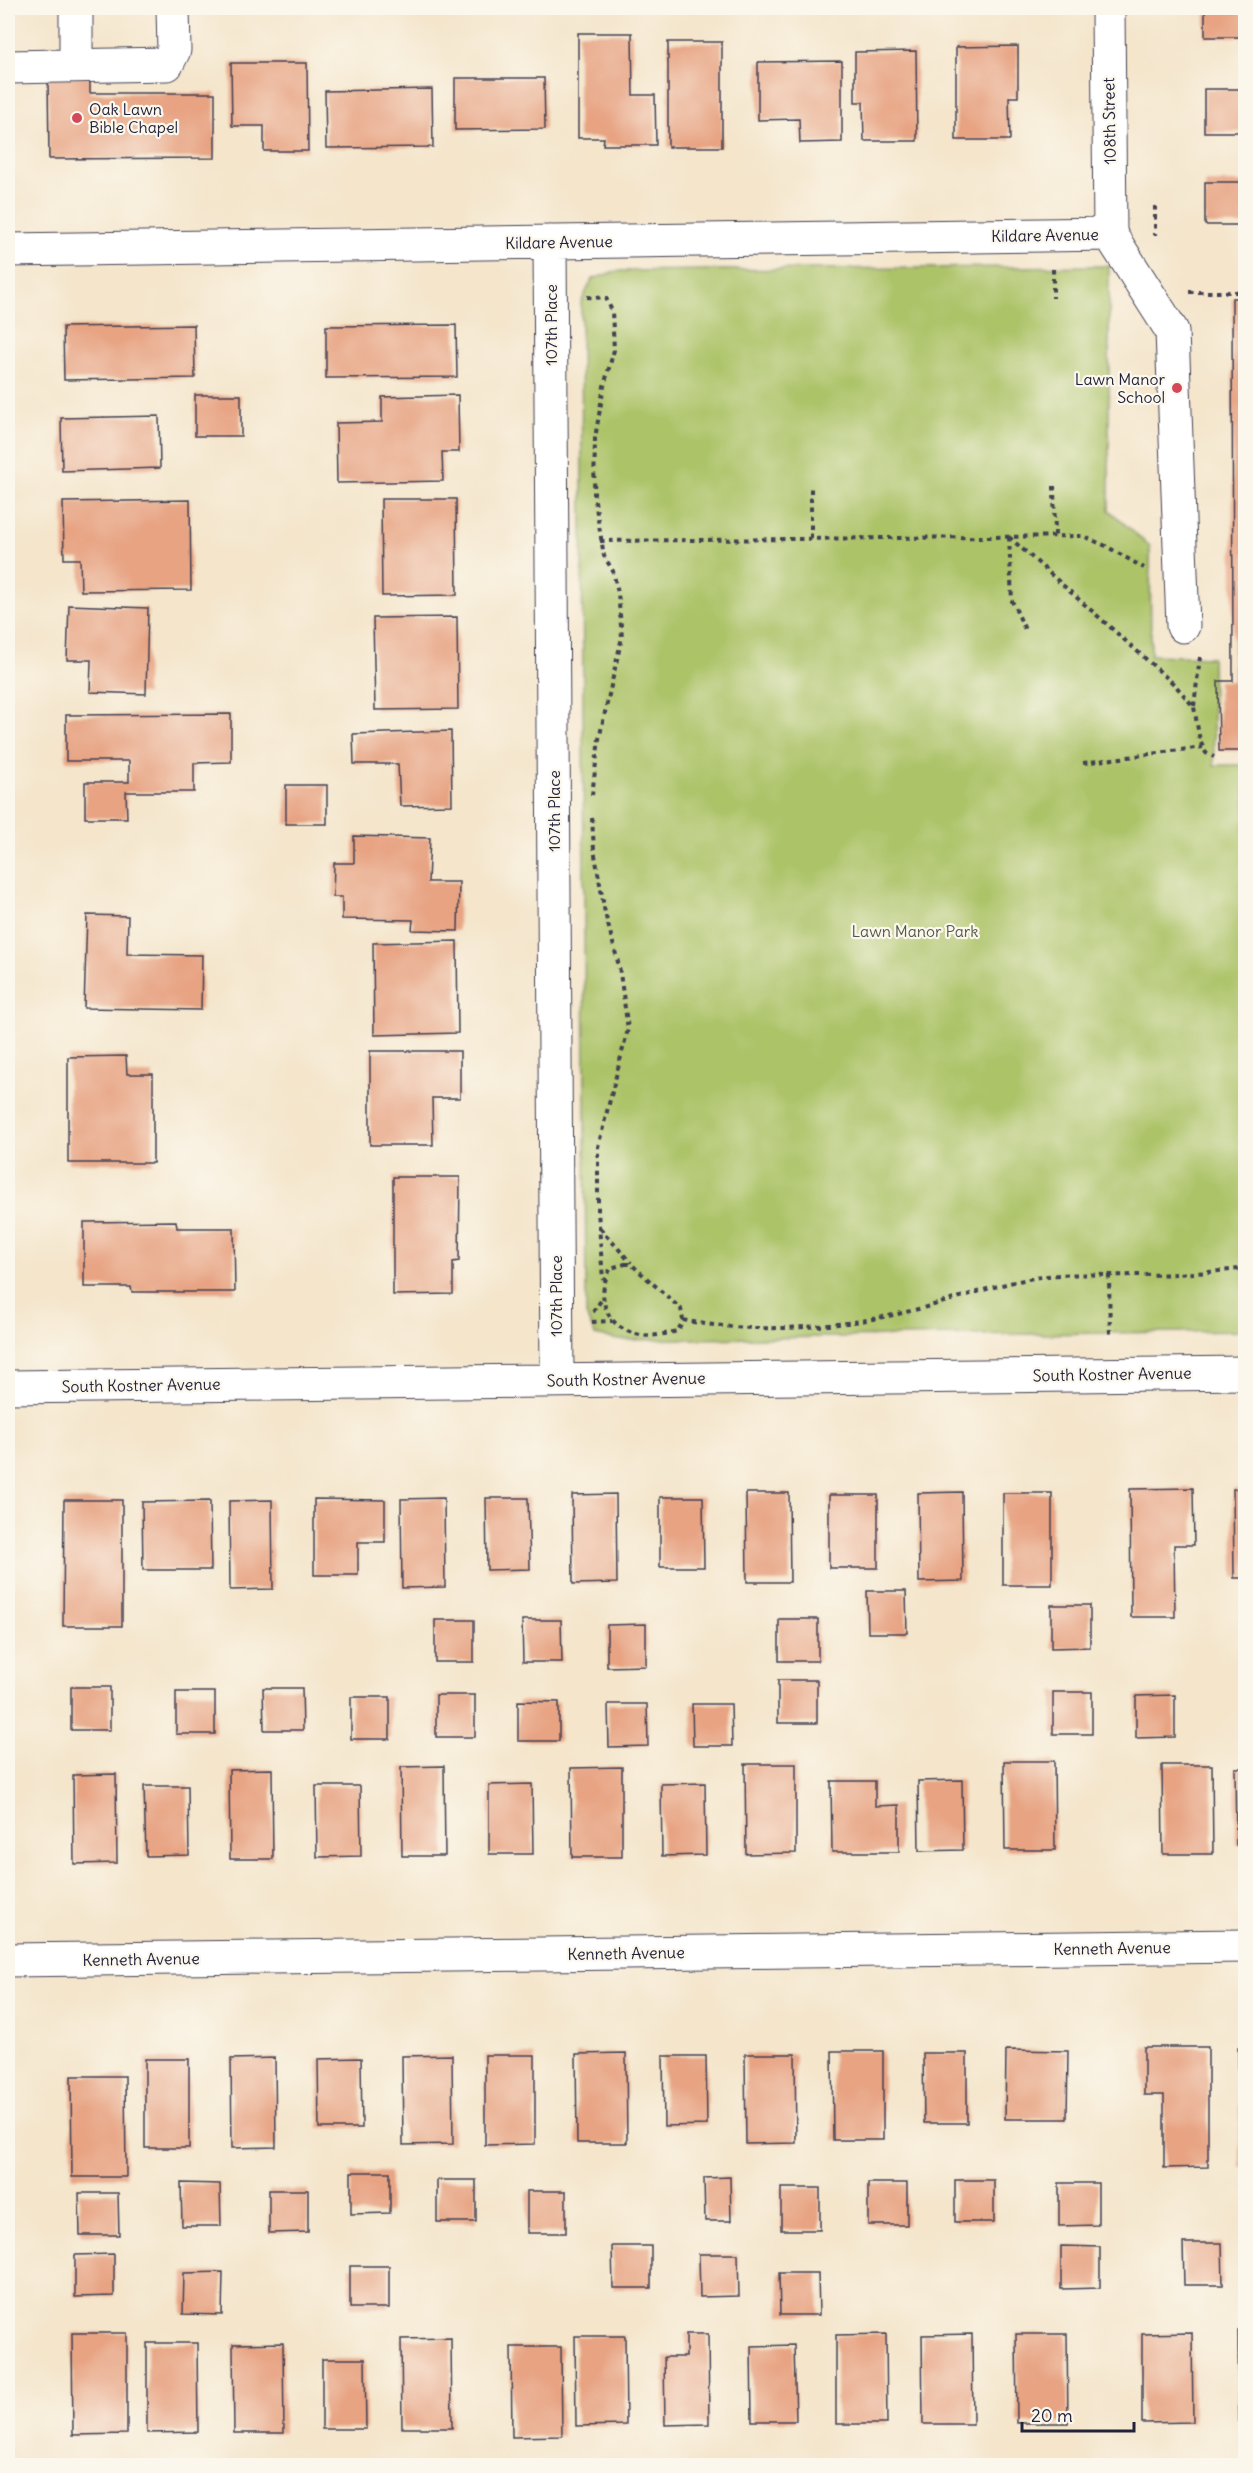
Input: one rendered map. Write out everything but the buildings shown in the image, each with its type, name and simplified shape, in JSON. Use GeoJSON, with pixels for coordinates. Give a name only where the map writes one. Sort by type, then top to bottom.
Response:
{"type":"FeatureCollection","features":[{"type":"Feature","properties":{"kind":"street"},"geometry":{"type":"LineString","coordinates":[[76,8],[76,65]]}},
{"type":"Feature","properties":{"kind":"street"},"geometry":{"type":"LineString","coordinates":[[8,67],[167,64],[174,50],[173,8]]}},
{"type":"Feature","properties":{"kind":"street","name":"108th Street"},"geometry":{"type":"LineString","coordinates":[[1108,8],[1110,234]]}},
{"type":"Feature","properties":{"kind":"street"},"geometry":{"type":"LineString","coordinates":[[1110,234],[1172,331],[1183,626]]}},
{"type":"Feature","properties":{"kind":"street","name":"Kildare Avenue"},"geometry":{"type":"LineString","coordinates":[[8,250],[1110,234]]}},
{"type":"Feature","properties":{"kind":"street","name":"107th Place"},"geometry":{"type":"LineString","coordinates":[[550,242],[557,1379]]}},
{"type":"Feature","properties":{"kind":"street","name":"South Kostner Avenue"},"geometry":{"type":"LineString","coordinates":[[8,1387],[1245,1373]]}},
{"type":"Feature","properties":{"kind":"street","name":"Kenneth Avenue"},"geometry":{"type":"LineString","coordinates":[[8,1960],[1245,1946]]}},
{"type":"Feature","properties":{"kind":"path"},"geometry":{"type":"LineString","coordinates":[[1155,206],[1155,237]]}},
{"type":"Feature","properties":{"kind":"path"},"geometry":{"type":"LineString","coordinates":[[1053,265],[1053,298]]}},
{"type":"Feature","properties":{"kind":"path"},"geometry":{"type":"LineString","coordinates":[[1183,292],[1245,292]]}},
{"type":"Feature","properties":{"kind":"path"},"geometry":{"type":"LineString","coordinates":[[586,297],[606,298],[612,311],[614,350],[604,386],[595,438],[594,495],[600,541],[604,556],[613,571],[618,593],[622,637],[599,738],[591,800]]}},
{"type":"Feature","properties":{"kind":"path"},"geometry":{"type":"LineString","coordinates":[[1054,486],[1055,536]]}},
{"type":"Feature","properties":{"kind":"path"},"geometry":{"type":"LineString","coordinates":[[811,488],[811,538]]}},
{"type":"Feature","properties":{"kind":"path"},"geometry":{"type":"LineString","coordinates":[[600,541],[1083,536],[1106,546],[1150,572]]}},
{"type":"Feature","properties":{"kind":"path"},"geometry":{"type":"LineString","coordinates":[[1009,537],[1012,601],[1026,632]]}},
{"type":"Feature","properties":{"kind":"path"},"geometry":{"type":"LineString","coordinates":[[1009,537],[1175,685],[1194,706]]}},
{"type":"Feature","properties":{"kind":"path"},"geometry":{"type":"LineString","coordinates":[[1200,657],[1194,706],[1203,747],[1206,753],[1214,757]]}},
{"type":"Feature","properties":{"kind":"path"},"geometry":{"type":"LineString","coordinates":[[1083,764],[1203,747]]}},
{"type":"Feature","properties":{"kind":"path"},"geometry":{"type":"LineString","coordinates":[[592,810],[594,849],[605,913],[619,966],[628,1029],[598,1147],[602,1299],[612,1322]]}},
{"type":"Feature","properties":{"kind":"path"},"geometry":{"type":"LineString","coordinates":[[581,1322],[612,1322],[635,1334],[658,1335],[678,1331],[683,1320],[681,1310],[609,1242],[599,1226]]}},
{"type":"Feature","properties":{"kind":"path"},"geometry":{"type":"LineString","coordinates":[[603,1280],[611,1268],[631,1264]]}},
{"type":"Feature","properties":{"kind":"path"},"geometry":{"type":"LineString","coordinates":[[683,1320],[701,1324],[770,1327],[858,1322],[914,1310],[988,1287],[1043,1276],[1245,1268]]}},
{"type":"Feature","properties":{"kind":"path"},"geometry":{"type":"LineString","coordinates":[[1109,1275],[1110,1346]]}},
{"type":"Feature","properties":{"kind":"green space","name":"Lawn Manor Park"},"geometry":{"type":"Polygon","coordinates":[[[1109,266],[1109,510],[1150,547],[1151,655],[1212,657],[1214,765],[1245,765],[1245,1331],[619,1340],[595,1335],[586,1315],[581,303],[592,279],[617,271],[1109,266]]]}},
{"type":"Feature","properties":{"kind":"place","name":"Oak Lawn Bible Chapel"},"geometry":{"type":"Point","coordinates":[77,118]}},
{"type":"Feature","properties":{"kind":"place","name":"Lawn Manor School"},"geometry":{"type":"Point","coordinates":[1177,388]}}]}
